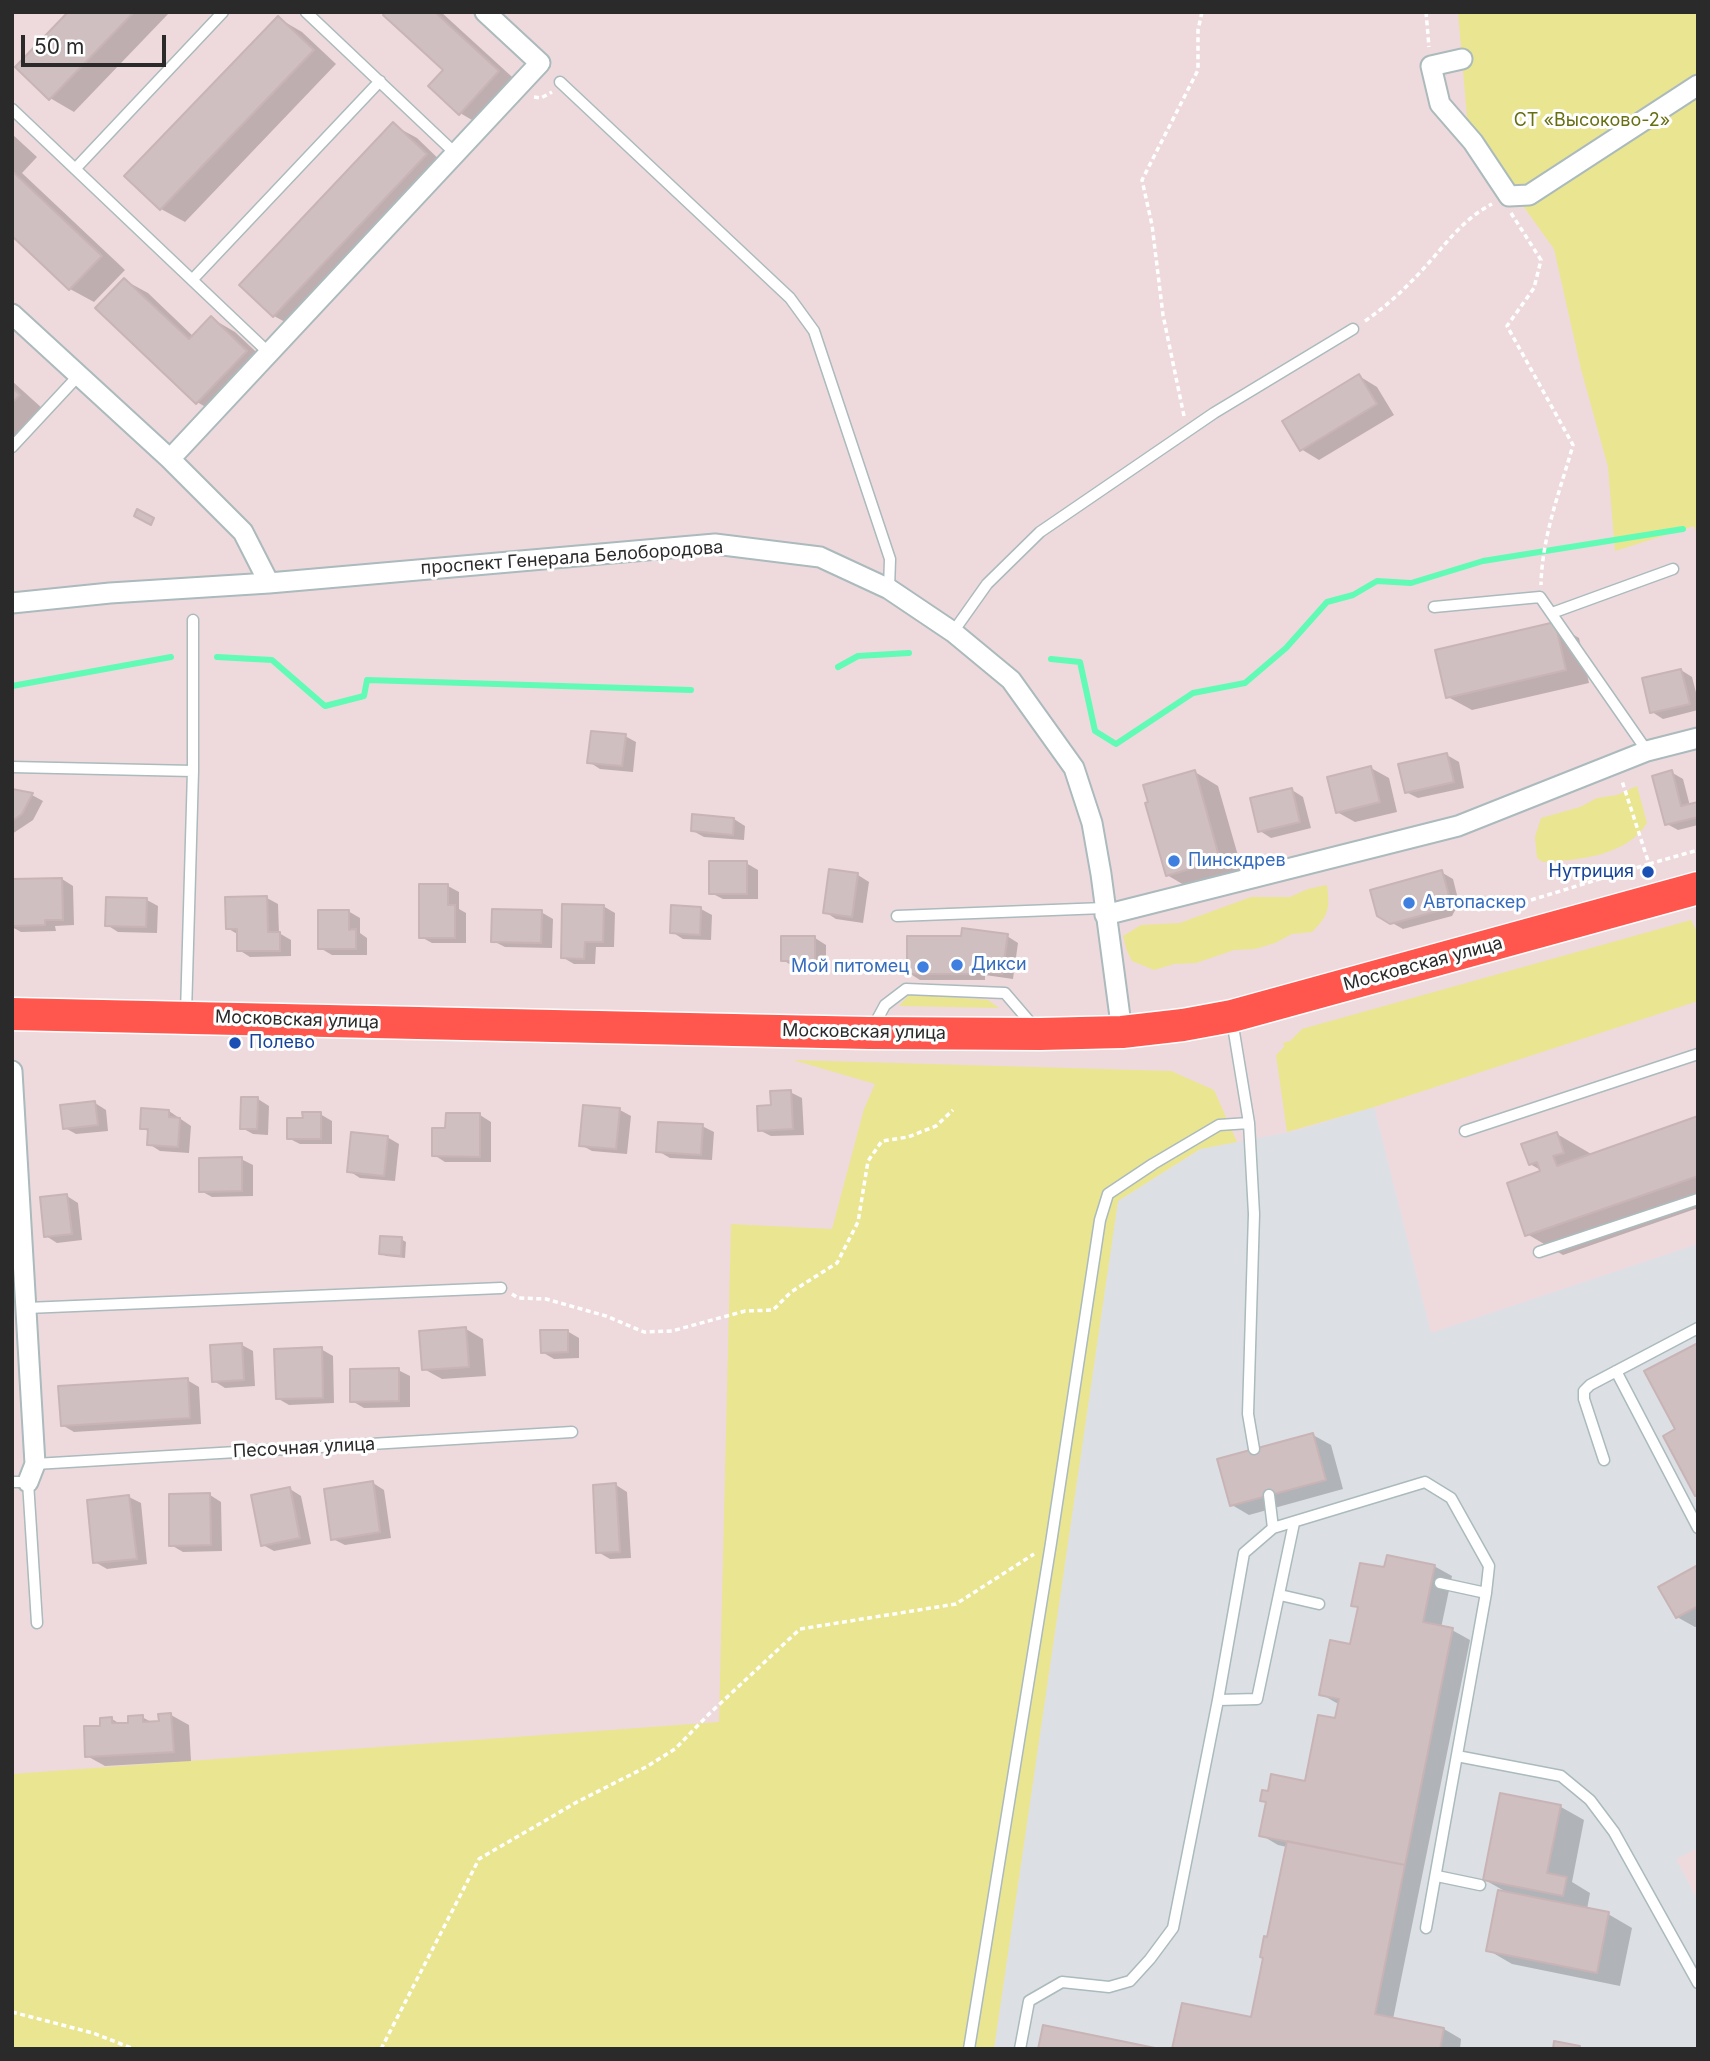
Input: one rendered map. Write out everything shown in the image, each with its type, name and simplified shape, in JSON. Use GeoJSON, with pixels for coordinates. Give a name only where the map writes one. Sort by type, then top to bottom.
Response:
{"type":"FeatureCollection","features":[{"type":"Feature","properties":{"kind":"main road","name":"Московская улица"},"geometry":{"type":"LineString","coordinates":[[12,1014],[869,1033],[1122,1032],[1183,1026],[1232,1016],[1695,896]]}},
{"type":"Feature","properties":{"kind":"street"},"geometry":{"type":"LineString","coordinates":[[170,459],[540,63],[485,12]]}},
{"type":"Feature","properties":{"kind":"street"},"geometry":{"type":"LineString","coordinates":[[1462,59],[1431,66],[1440,104],[1473,142],[1509,196],[1529,195],[1698,85]]}},
{"type":"Feature","properties":{"kind":"street"},"geometry":{"type":"LineString","coordinates":[[12,314],[170,459],[243,532],[269,583]]}},
{"type":"Feature","properties":{"kind":"street","name":"проспект Генерала Белобородова"},"geometry":{"type":"LineString","coordinates":[[12,603],[715,544],[820,557],[889,589],[953,632],[1011,680],[1073,768],[1092,823],[1122,1032]]}},
{"type":"Feature","properties":{"kind":"street"},"geometry":{"type":"LineString","coordinates":[[1105,912],[1458,827],[1647,751],[1698,738]]}},
{"type":"Feature","properties":{"kind":"street"},"geometry":{"type":"LineString","coordinates":[[12,1071],[17,1264],[27,1308],[25,1476]]}},
{"type":"Feature","properties":{"kind":"lane"},"geometry":{"type":"LineString","coordinates":[[76,168],[223,12]]}},
{"type":"Feature","properties":{"kind":"lane"},"geometry":{"type":"LineString","coordinates":[[306,12],[456,153]]}},
{"type":"Feature","properties":{"kind":"lane"},"geometry":{"type":"LineString","coordinates":[[192,279],[380,82]]}},
{"type":"Feature","properties":{"kind":"lane"},"geometry":{"type":"LineString","coordinates":[[560,82],[790,299],[814,331],[890,559],[889,589]]}},
{"type":"Feature","properties":{"kind":"lane"},"geometry":{"type":"LineString","coordinates":[[12,109],[269,353]]}},
{"type":"Feature","properties":{"kind":"lane"},"geometry":{"type":"LineString","coordinates":[[953,632],[987,584],[1040,532],[1214,413],[1353,329]]}},
{"type":"Feature","properties":{"kind":"lane"},"geometry":{"type":"LineString","coordinates":[[12,447],[79,375]]}},
{"type":"Feature","properties":{"kind":"lane"},"geometry":{"type":"LineString","coordinates":[[1552,613],[1673,569]]}},
{"type":"Feature","properties":{"kind":"lane"},"geometry":{"type":"LineString","coordinates":[[1434,607],[1541,597],[1647,751]]}},
{"type":"Feature","properties":{"kind":"lane"},"geometry":{"type":"LineString","coordinates":[[186,1017],[193,771],[193,620]]}},
{"type":"Feature","properties":{"kind":"lane"},"geometry":{"type":"LineString","coordinates":[[12,767],[193,771]]}},
{"type":"Feature","properties":{"kind":"lane"},"geometry":{"type":"LineString","coordinates":[[897,916],[1105,912]]}},
{"type":"Feature","properties":{"kind":"lane"},"geometry":{"type":"LineString","coordinates":[[869,1033],[885,1005],[906,989],[1005,993],[1040,1034]]}},
{"type":"Feature","properties":{"kind":"lane"},"geometry":{"type":"LineString","coordinates":[[1232,1016],[1249,1123],[1254,1214],[1248,1414],[1254,1449]]}},
{"type":"Feature","properties":{"kind":"lane"},"geometry":{"type":"LineString","coordinates":[[1465,1131],[1698,1054]]}},
{"type":"Feature","properties":{"kind":"lane"},"geometry":{"type":"LineString","coordinates":[[969,2049],[1100,1220],[1108,1194],[1153,1164],[1219,1125],[1249,1123]]}},
{"type":"Feature","properties":{"kind":"lane"},"geometry":{"type":"LineString","coordinates":[[1539,1252],[1698,1199]]}},
{"type":"Feature","properties":{"kind":"lane"},"geometry":{"type":"LineString","coordinates":[[27,1308],[501,1288]]}},
{"type":"Feature","properties":{"kind":"lane"},"geometry":{"type":"LineString","coordinates":[[1604,1460],[1584,1399],[1584,1391],[1590,1385],[1698,1328]]}},
{"type":"Feature","properties":{"kind":"lane"},"geometry":{"type":"LineString","coordinates":[[1616,1371],[1698,1528]]}},
{"type":"Feature","properties":{"kind":"lane","name":"Песочная улица"},"geometry":{"type":"LineString","coordinates":[[25,1476],[572,1432]]}},
{"type":"Feature","properties":{"kind":"lane"},"geometry":{"type":"LineString","coordinates":[[25,1476],[37,1623]]}},
{"type":"Feature","properties":{"kind":"lane"},"geometry":{"type":"LineString","coordinates":[[1020,2049],[1029,2001],[1062,1982],[1109,1987],[1130,1981],[1172,1928],[1218,1700],[1244,1553],[1273,1528],[1294,1524],[1425,1482],[1451,1498],[1489,1566],[1426,1928]]}},
{"type":"Feature","properties":{"kind":"lane"},"geometry":{"type":"LineString","coordinates":[[1269,1495],[1273,1528]]}},
{"type":"Feature","properties":{"kind":"lane"},"geometry":{"type":"LineString","coordinates":[[1218,1700],[1257,1699],[1294,1524]]}},
{"type":"Feature","properties":{"kind":"lane"},"geometry":{"type":"LineString","coordinates":[[1440,1583],[1486,1592]]}},
{"type":"Feature","properties":{"kind":"lane"},"geometry":{"type":"LineString","coordinates":[[1280,1595],[1320,1604]]}},
{"type":"Feature","properties":{"kind":"lane"},"geometry":{"type":"LineString","coordinates":[[1457,1756],[1560,1776],[1590,1800],[1614,1832],[1698,1983]]}},
{"type":"Feature","properties":{"kind":"lane"},"geometry":{"type":"LineString","coordinates":[[1437,1876],[1480,1885]]}},
{"type":"Feature","properties":{"kind":"path"},"geometry":{"type":"LineString","coordinates":[[1188,431],[1163,315],[1152,225],[1142,180],[1198,70],[1198,30],[1202,12]]}},
{"type":"Feature","properties":{"kind":"path"},"geometry":{"type":"LineString","coordinates":[[1426,12],[1431,66]]}},
{"type":"Feature","properties":{"kind":"path"},"geometry":{"type":"LineString","coordinates":[[1353,329],[1389,304],[1451,235],[1476,212],[1493,203]]}},
{"type":"Feature","properties":{"kind":"path"},"geometry":{"type":"LineString","coordinates":[[1508,209],[1541,260],[1534,288],[1507,326],[1573,444],[1541,559],[1541,597]]}},
{"type":"Feature","properties":{"kind":"path"},"geometry":{"type":"LineString","coordinates":[[1614,764],[1650,864]]}},
{"type":"Feature","properties":{"kind":"path"},"geometry":{"type":"LineString","coordinates":[[1531,900],[1698,850]]}},
{"type":"Feature","properties":{"kind":"path"},"geometry":{"type":"LineString","coordinates":[[501,1288],[519,1298],[546,1299],[606,1316],[644,1332],[672,1331],[745,1311],[773,1310],[791,1292],[837,1264],[858,1222],[868,1161],[882,1141],[908,1137],[936,1126],[953,1110]]}},
{"type":"Feature","properties":{"kind":"path"},"geometry":{"type":"LineString","coordinates":[[381,2049],[479,1859],[675,1749],[800,1629],[956,1604],[1051,1543]]}},
{"type":"Feature","properties":{"kind":"path"},"geometry":{"type":"LineString","coordinates":[[12,2012],[93,2033],[134,2049]]}},
{"type":"Feature","properties":{"kind":"shaded area"},"geometry":{"type":"Polygon","coordinates":[[[1374,1107],[1431,1333],[1698,1244],[1698,1848],[1676,1859],[1698,1901],[1698,2049],[994,2049],[1118,1201],[1201,1149],[1295,1131],[1374,1107]]]}},
{"type":"Feature","properties":{"kind":"green space","name":"СТ «Высоково-2»"},"geometry":{"type":"Polygon","coordinates":[[[1458,12],[1698,12],[1698,536],[1694,526],[1615,551],[1608,467],[1581,369],[1554,249],[1468,129],[1458,12]]]}},
{"type":"Feature","properties":{"kind":"green space"},"geometry":{"type":"Polygon","coordinates":[[[1637,786],[1647,823],[1627,843],[1601,854],[1571,860],[1543,862],[1537,858],[1535,837],[1541,818],[1580,807],[1597,798],[1617,795],[1637,786]]]}},
{"type":"Feature","properties":{"kind":"green space"},"geometry":{"type":"Polygon","coordinates":[[[1327,885],[1327,911],[1312,932],[1292,934],[1255,949],[1234,950],[1196,963],[1174,964],[1154,970],[1132,961],[1127,951],[1123,936],[1141,925],[1180,923],[1251,897],[1290,897],[1327,885]]]}},
{"type":"Feature","properties":{"kind":"green space"},"geometry":{"type":"Polygon","coordinates":[[[1691,920],[1698,934],[1698,1001],[1374,1107],[1287,1132],[1276,1055],[1284,1047],[1283,1043],[1290,1041],[1302,1029],[1691,920]]]}},
{"type":"Feature","properties":{"kind":"green space"},"geometry":{"type":"Polygon","coordinates":[[[910,994],[988,1000],[999,1008],[899,1006],[910,994]]]}},
{"type":"Feature","properties":{"kind":"green space"},"geometry":{"type":"Polygon","coordinates":[[[793,1060],[1171,1071],[1214,1090],[1237,1142],[1200,1149],[1118,1201],[994,2049],[12,2049],[12,1774],[719,1722],[731,1224],[832,1229],[864,1109],[875,1084],[793,1060]]]}},
{"type":"Feature","properties":{"kind":"building"},"geometry":{"type":"Polygon","coordinates":[[[68,12],[134,12],[49,100],[15,67],[68,12]]]}},
{"type":"Feature","properties":{"kind":"building"},"geometry":{"type":"Polygon","coordinates":[[[385,12],[435,12],[499,71],[459,115],[428,86],[443,70],[383,15],[385,12]]]}},
{"type":"Feature","properties":{"kind":"building"},"geometry":{"type":"Polygon","coordinates":[[[278,16],[314,50],[160,210],[124,176],[278,16]]]}},
{"type":"Feature","properties":{"kind":"building"},"geometry":{"type":"Polygon","coordinates":[[[393,122],[427,154],[273,317],[239,285],[393,122]]]}},
{"type":"Feature","properties":{"kind":"building"},"geometry":{"type":"Polygon","coordinates":[[[12,171],[102,256],[69,290],[12,236],[12,171]]]}},
{"type":"Feature","properties":{"kind":"building"},"geometry":{"type":"Polygon","coordinates":[[[124,278],[189,339],[211,316],[247,351],[196,404],[95,308],[124,278]]]}},
{"type":"Feature","properties":{"kind":"building"},"geometry":{"type":"Polygon","coordinates":[[[1359,374],[1377,404],[1300,451],[1282,421],[1359,374]]]}},
{"type":"Feature","properties":{"kind":"building"},"geometry":{"type":"Polygon","coordinates":[[[12,387],[20,395],[12,403],[12,387]]]}},
{"type":"Feature","properties":{"kind":"building"},"geometry":{"type":"Polygon","coordinates":[[[137,509],[154,518],[151,525],[134,516],[137,509]]]}},
{"type":"Feature","properties":{"kind":"building"},"geometry":{"type":"Polygon","coordinates":[[[1555,622],[1566,670],[1446,698],[1435,650],[1555,622]]]}},
{"type":"Feature","properties":{"kind":"building"},"geometry":{"type":"Polygon","coordinates":[[[1681,669],[1690,704],[1650,713],[1642,678],[1681,669]]]}},
{"type":"Feature","properties":{"kind":"building"},"geometry":{"type":"Polygon","coordinates":[[[591,731],[626,734],[622,766],[587,763],[591,731]]]}},
{"type":"Feature","properties":{"kind":"building"},"geometry":{"type":"Polygon","coordinates":[[[1447,753],[1454,782],[1405,793],[1398,764],[1447,753]]]}},
{"type":"Feature","properties":{"kind":"building"},"geometry":{"type":"Polygon","coordinates":[[[1371,766],[1380,802],[1336,813],[1327,777],[1371,766]]]}},
{"type":"Feature","properties":{"kind":"building"},"geometry":{"type":"Polygon","coordinates":[[[1195,770],[1220,860],[1166,876],[1145,803],[1148,802],[1143,785],[1195,770]]]}},
{"type":"Feature","properties":{"kind":"building"},"geometry":{"type":"Polygon","coordinates":[[[1672,770],[1681,806],[1698,802],[1698,817],[1665,825],[1652,776],[1672,770]]]}},
{"type":"Feature","properties":{"kind":"building"},"geometry":{"type":"Polygon","coordinates":[[[1292,788],[1300,822],[1258,832],[1250,798],[1292,788]]]}},
{"type":"Feature","properties":{"kind":"building"},"geometry":{"type":"Polygon","coordinates":[[[12,789],[33,793],[22,814],[12,821],[12,789]]]}},
{"type":"Feature","properties":{"kind":"building"},"geometry":{"type":"Polygon","coordinates":[[[692,814],[734,818],[733,835],[691,831],[692,814]]]}},
{"type":"Feature","properties":{"kind":"building"},"geometry":{"type":"Polygon","coordinates":[[[709,861],[747,861],[747,894],[709,894],[709,861]]]}},
{"type":"Feature","properties":{"kind":"building"},"geometry":{"type":"Polygon","coordinates":[[[829,869],[858,873],[852,917],[823,913],[829,869]]]}},
{"type":"Feature","properties":{"kind":"building","name":"Автопаскер"},"geometry":{"type":"Polygon","coordinates":[[[1442,870],[1449,896],[1441,910],[1390,924],[1377,916],[1370,890],[1442,870]]]}},
{"type":"Feature","properties":{"kind":"building"},"geometry":{"type":"Polygon","coordinates":[[[62,878],[63,920],[45,920],[45,925],[12,926],[12,879],[62,878]]]}},
{"type":"Feature","properties":{"kind":"building"},"geometry":{"type":"Polygon","coordinates":[[[419,884],[448,884],[448,905],[455,905],[455,938],[419,938],[419,884]]]}},
{"type":"Feature","properties":{"kind":"building"},"geometry":{"type":"Polygon","coordinates":[[[267,896],[268,932],[280,932],[280,951],[237,951],[237,929],[226,929],[225,897],[267,896]]]}},
{"type":"Feature","properties":{"kind":"building"},"geometry":{"type":"Polygon","coordinates":[[[106,897],[147,898],[146,927],[105,926],[106,897]]]}},
{"type":"Feature","properties":{"kind":"building"},"geometry":{"type":"Polygon","coordinates":[[[562,904],[604,905],[603,942],[585,942],[584,959],[561,958],[562,904]]]}},
{"type":"Feature","properties":{"kind":"building"},"geometry":{"type":"Polygon","coordinates":[[[671,905],[701,907],[700,935],[670,933],[671,905]]]}},
{"type":"Feature","properties":{"kind":"building"},"geometry":{"type":"Polygon","coordinates":[[[492,909],[542,910],[541,943],[491,942],[492,909]]]}},
{"type":"Feature","properties":{"kind":"building"},"geometry":{"type":"Polygon","coordinates":[[[318,910],[349,910],[349,930],[356,929],[356,949],[318,949],[318,910]]]}},
{"type":"Feature","properties":{"kind":"building"},"geometry":{"type":"Polygon","coordinates":[[[962,928],[1008,934],[1002,974],[974,970],[975,974],[907,974],[907,936],[961,936],[962,928]]]}},
{"type":"Feature","properties":{"kind":"building"},"geometry":{"type":"Polygon","coordinates":[[[781,936],[815,936],[815,961],[781,961],[781,936]]]}},
{"type":"Feature","properties":{"kind":"building"},"geometry":{"type":"Polygon","coordinates":[[[791,1090],[793,1129],[758,1131],[757,1106],[771,1105],[770,1091],[791,1090]]]}},
{"type":"Feature","properties":{"kind":"building"},"geometry":{"type":"Polygon","coordinates":[[[241,1097],[258,1097],[257,1129],[240,1129],[241,1097]]]}},
{"type":"Feature","properties":{"kind":"building"},"geometry":{"type":"Polygon","coordinates":[[[95,1101],[98,1125],[63,1129],[60,1105],[95,1101]]]}},
{"type":"Feature","properties":{"kind":"building"},"geometry":{"type":"Polygon","coordinates":[[[583,1105],[620,1108],[616,1149],[579,1146],[583,1105]]]}},
{"type":"Feature","properties":{"kind":"building"},"geometry":{"type":"Polygon","coordinates":[[[141,1108],[169,1110],[169,1117],[180,1118],[178,1147],[147,1145],[148,1129],[140,1129],[141,1108]]]}},
{"type":"Feature","properties":{"kind":"building"},"geometry":{"type":"Polygon","coordinates":[[[302,1112],[321,1112],[321,1139],[287,1139],[287,1118],[303,1118],[302,1112]]]}},
{"type":"Feature","properties":{"kind":"building"},"geometry":{"type":"Polygon","coordinates":[[[446,1113],[480,1113],[480,1157],[432,1156],[432,1128],[445,1128],[446,1113]]]}},
{"type":"Feature","properties":{"kind":"building"},"geometry":{"type":"Polygon","coordinates":[[[1698,1116],[1698,1176],[1525,1236],[1507,1183],[1540,1171],[1537,1162],[1529,1165],[1521,1144],[1557,1132],[1564,1153],[1553,1156],[1557,1166],[1698,1116]]]}},
{"type":"Feature","properties":{"kind":"building"},"geometry":{"type":"Polygon","coordinates":[[[658,1122],[703,1124],[701,1155],[656,1152],[658,1122]]]}},
{"type":"Feature","properties":{"kind":"building"},"geometry":{"type":"Polygon","coordinates":[[[351,1132],[388,1136],[384,1176],[347,1172],[351,1132]]]}},
{"type":"Feature","properties":{"kind":"building"},"geometry":{"type":"Polygon","coordinates":[[[242,1157],[242,1191],[199,1192],[199,1158],[242,1157]]]}},
{"type":"Feature","properties":{"kind":"building"},"geometry":{"type":"Polygon","coordinates":[[[67,1194],[72,1234],[44,1237],[40,1197],[67,1194]]]}},
{"type":"Feature","properties":{"kind":"building"},"geometry":{"type":"Polygon","coordinates":[[[380,1236],[402,1237],[401,1256],[379,1254],[380,1236]]]}},
{"type":"Feature","properties":{"kind":"building"},"geometry":{"type":"Polygon","coordinates":[[[466,1327],[469,1367],[422,1370],[419,1331],[466,1327]]]}},
{"type":"Feature","properties":{"kind":"building"},"geometry":{"type":"Polygon","coordinates":[[[540,1330],[568,1330],[568,1352],[541,1353],[540,1330]]]}},
{"type":"Feature","properties":{"kind":"building"},"geometry":{"type":"Polygon","coordinates":[[[242,1343],[244,1380],[212,1382],[210,1345],[242,1343]]]}},
{"type":"Feature","properties":{"kind":"building"},"geometry":{"type":"Polygon","coordinates":[[[1698,1343],[1698,1495],[1695,1496],[1663,1436],[1675,1429],[1644,1371],[1698,1343]]]}},
{"type":"Feature","properties":{"kind":"building"},"geometry":{"type":"Polygon","coordinates":[[[322,1347],[323,1398],[276,1399],[274,1349],[322,1347]]]}},
{"type":"Feature","properties":{"kind":"building"},"geometry":{"type":"Polygon","coordinates":[[[399,1368],[399,1401],[350,1402],[350,1369],[399,1368]]]}},
{"type":"Feature","properties":{"kind":"building"},"geometry":{"type":"Polygon","coordinates":[[[188,1378],[190,1418],[61,1426],[58,1386],[188,1378]]]}},
{"type":"Feature","properties":{"kind":"building"},"geometry":{"type":"Polygon","coordinates":[[[1313,1433],[1326,1480],[1230,1506],[1217,1459],[1313,1433]]]}},
{"type":"Feature","properties":{"kind":"building"},"geometry":{"type":"Polygon","coordinates":[[[373,1481],[380,1532],[331,1540],[324,1489],[373,1481]]]}},
{"type":"Feature","properties":{"kind":"building"},"geometry":{"type":"Polygon","coordinates":[[[616,1483],[620,1552],[596,1553],[593,1485],[616,1483]]]}},
{"type":"Feature","properties":{"kind":"building"},"geometry":{"type":"Polygon","coordinates":[[[290,1487],[300,1538],[261,1546],[251,1495],[290,1487]]]}},
{"type":"Feature","properties":{"kind":"building"},"geometry":{"type":"Polygon","coordinates":[[[210,1493],[211,1545],[169,1546],[169,1494],[210,1493]]]}},
{"type":"Feature","properties":{"kind":"building"},"geometry":{"type":"Polygon","coordinates":[[[129,1495],[137,1559],[93,1563],[87,1500],[129,1495]]]}},
{"type":"Feature","properties":{"kind":"building"},"geometry":{"type":"Polygon","coordinates":[[[1387,1555],[1435,1565],[1423,1622],[1453,1628],[1405,1865],[1259,1836],[1266,1802],[1260,1801],[1262,1790],[1268,1791],[1271,1774],[1305,1781],[1318,1715],[1335,1718],[1339,1699],[1319,1695],[1330,1640],[1350,1644],[1358,1607],[1351,1606],[1360,1563],[1384,1567],[1387,1555]]]}},
{"type":"Feature","properties":{"kind":"building"},"geometry":{"type":"Polygon","coordinates":[[[1698,1565],[1698,1606],[1676,1618],[1658,1587],[1698,1565]]]}},
{"type":"Feature","properties":{"kind":"building"},"geometry":{"type":"Polygon","coordinates":[[[171,1713],[174,1752],[85,1757],[84,1726],[100,1726],[100,1718],[112,1717],[112,1723],[128,1723],[128,1716],[143,1715],[143,1722],[159,1721],[158,1714],[171,1713]]]}},
{"type":"Feature","properties":{"kind":"building"},"geometry":{"type":"Polygon","coordinates":[[[1500,1793],[1561,1805],[1547,1873],[1567,1877],[1563,1896],[1483,1880],[1500,1793]]]}},
{"type":"Feature","properties":{"kind":"building"},"geometry":{"type":"Polygon","coordinates":[[[1287,1841],[1405,1865],[1375,2014],[1444,2028],[1440,2049],[1172,2049],[1182,2003],[1251,2017],[1263,1958],[1260,1957],[1264,1936],[1267,1937],[1287,1841]]]}},
{"type":"Feature","properties":{"kind":"building"},"geometry":{"type":"Polygon","coordinates":[[[1498,1890],[1609,1912],[1597,1973],[1486,1951],[1498,1890]]]}},
{"type":"Feature","properties":{"kind":"building"},"geometry":{"type":"Polygon","coordinates":[[[1043,2025],[1160,2049],[1038,2049],[1043,2025]]]}},
{"type":"Feature","properties":{"kind":"building"},"geometry":{"type":"Polygon","coordinates":[[[1554,2041],[1580,2046],[1579,2049],[1553,2049],[1554,2041]]]}},
{"type":"Feature","properties":{"kind":"waterway"},"geometry":{"type":"LineString","coordinates":[[1051,659],[1080,662],[1095,731],[1116,744],[1193,693],[1245,683],[1286,648],[1327,602],[1353,595],[1377,581],[1411,583],[1483,561],[1683,529]]}},
{"type":"Feature","properties":{"kind":"waterway"},"geometry":{"type":"LineString","coordinates":[[838,667],[858,656],[909,653]]}},
{"type":"Feature","properties":{"kind":"waterway"},"geometry":{"type":"LineString","coordinates":[[12,686],[171,657]]}},
{"type":"Feature","properties":{"kind":"waterway"},"geometry":{"type":"LineString","coordinates":[[217,657],[272,660],[325,706],[364,696],[367,680],[691,690]]}},
{"type":"Feature","properties":{"kind":"place","name":"Пинскдрев"},"geometry":{"type":"Point","coordinates":[1174,861]}},
{"type":"Feature","properties":{"kind":"place","name":"Нутриция"},"geometry":{"type":"Point","coordinates":[1648,872]}},
{"type":"Feature","properties":{"kind":"place","name":"Автопаскер"},"geometry":{"type":"Point","coordinates":[1409,903]}},
{"type":"Feature","properties":{"kind":"place","name":"Дикси"},"geometry":{"type":"Point","coordinates":[957,965]}},
{"type":"Feature","properties":{"kind":"place","name":"Мой питомец"},"geometry":{"type":"Point","coordinates":[923,967]}},
{"type":"Feature","properties":{"kind":"place","name":"Полево"},"geometry":{"type":"Point","coordinates":[235,1043]}}]}
